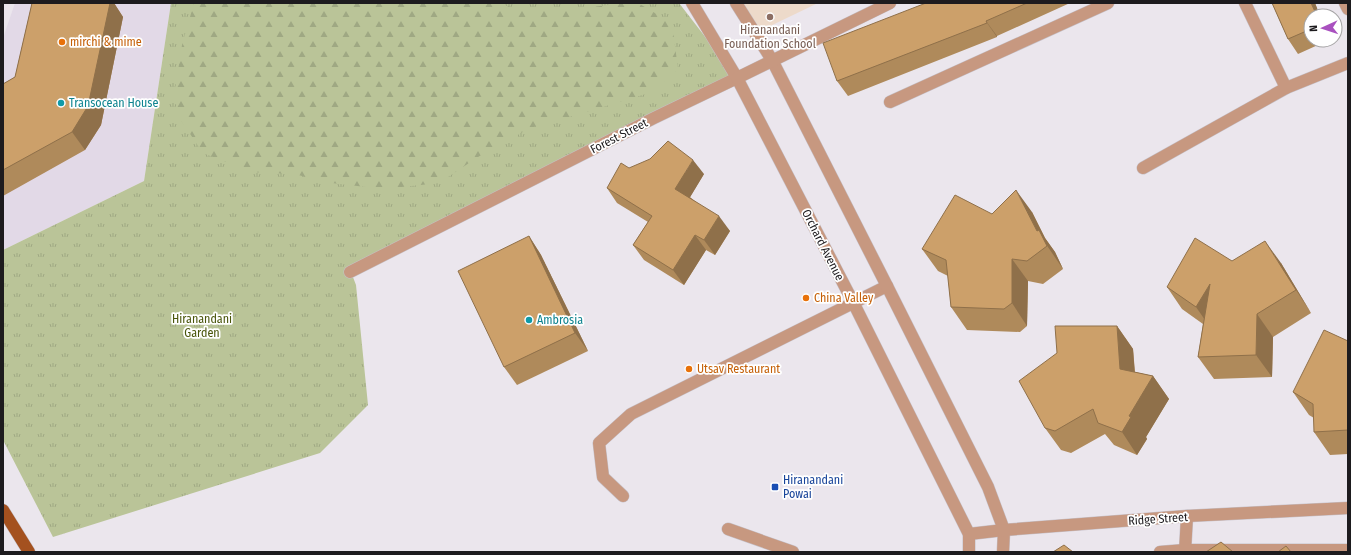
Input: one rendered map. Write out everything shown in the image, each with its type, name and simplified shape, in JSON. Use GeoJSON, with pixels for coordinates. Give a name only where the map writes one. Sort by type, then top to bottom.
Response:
{"type":"FeatureCollection","features":[{"type":"Feature","properties":{"kind":"main road"},"geometry":{"type":"LineString","coordinates":[[3,510],[29,552]]}},
{"type":"Feature","properties":{"kind":"street","name":"Orchard Avenue"},"geometry":{"type":"LineString","coordinates":[[692,3],[737,78],[854,304],[969,534]]}},
{"type":"Feature","properties":{"kind":"street"},"geometry":{"type":"LineString","coordinates":[[736,3],[772,60],[988,487],[1004,530],[1003,552]]}},
{"type":"Feature","properties":{"kind":"street","name":"Forest Street"},"geometry":{"type":"LineString","coordinates":[[350,272],[654,118],[890,3]]}},
{"type":"Feature","properties":{"kind":"street"},"geometry":{"type":"LineString","coordinates":[[890,102],[1108,3]]}},
{"type":"Feature","properties":{"kind":"street"},"geometry":{"type":"LineString","coordinates":[[1245,3],[1286,88]]}},
{"type":"Feature","properties":{"kind":"street"},"geometry":{"type":"LineString","coordinates":[[1345,3],[1348,9]]}},
{"type":"Feature","properties":{"kind":"street"},"geometry":{"type":"LineString","coordinates":[[1144,168],[1286,88],[1348,63]]}},
{"type":"Feature","properties":{"kind":"street"},"geometry":{"type":"LineString","coordinates":[[623,496],[603,477],[599,444],[632,414],[854,304],[887,286]]}},
{"type":"Feature","properties":{"kind":"street","name":"Ridge Street"},"geometry":{"type":"LineString","coordinates":[[969,534],[1187,516],[1348,508]]}},
{"type":"Feature","properties":{"kind":"street"},"geometry":{"type":"LineString","coordinates":[[1185,551],[1187,516]]}},
{"type":"Feature","properties":{"kind":"street"},"geometry":{"type":"LineString","coordinates":[[728,529],[793,552]]}},
{"type":"Feature","properties":{"kind":"street"},"geometry":{"type":"LineString","coordinates":[[969,534],[969,552]]}},
{"type":"Feature","properties":{"kind":"street"},"geometry":{"type":"LineString","coordinates":[[1160,552],[1348,550]]}},
{"type":"Feature","properties":{"kind":"shaded area"},"geometry":{"type":"Polygon","coordinates":[[[15,3],[171,3],[144,181],[3,250],[3,38],[15,3]]]}},
{"type":"Feature","properties":{"kind":"shaded area","name":"Hiranandani Foundation School"},"geometry":{"type":"Polygon","coordinates":[[[743,3],[818,3],[760,31],[743,3]]]}},
{"type":"Feature","properties":{"kind":"green space","name":"Hiranandani Garden"},"geometry":{"type":"Polygon","coordinates":[[[171,3],[679,3],[737,78],[351,272],[356,285],[368,405],[320,453],[53,537],[3,440],[3,250],[144,181],[171,3]]]}},
{"type":"Feature","properties":{"kind":"green space"},"geometry":{"type":"Polygon","coordinates":[[[194,3],[499,3],[521,11],[573,10],[620,3],[638,3],[672,23],[678,69],[652,92],[530,128],[478,157],[439,183],[383,189],[323,182],[295,174],[251,172],[203,153],[180,119],[174,96],[182,45],[194,3]]]}},
{"type":"Feature","properties":{"kind":"building","name":"Transocean House"},"geometry":{"type":"Polygon","coordinates":[[[32,3],[110,3],[88,106],[72,132],[3,170],[3,84],[15,77],[32,3]]]}},
{"type":"Feature","properties":{"kind":"building"},"geometry":{"type":"Polygon","coordinates":[[[926,3],[1027,3],[986,21],[987,23],[837,81],[823,43],[926,3]]]}},
{"type":"Feature","properties":{"kind":"building"},"geometry":{"type":"Polygon","coordinates":[[[1272,3],[1311,3],[1313,8],[1303,8],[1303,32],[1288,39],[1272,3]]]}},
{"type":"Feature","properties":{"kind":"building"},"geometry":{"type":"Polygon","coordinates":[[[668,141],[693,160],[675,189],[719,216],[704,240],[695,235],[673,270],[633,245],[652,216],[607,188],[621,163],[629,168],[650,159],[668,141]]]}},
{"type":"Feature","properties":{"kind":"building"},"geometry":{"type":"Polygon","coordinates":[[[1016,190],[1037,231],[1039,230],[1047,246],[1027,261],[1012,259],[1012,303],[1004,309],[951,307],[946,260],[922,249],[955,195],[992,214],[1016,190]]]}},
{"type":"Feature","properties":{"kind":"building","name":"Ambrosia"},"geometry":{"type":"Polygon","coordinates":[[[529,236],[575,333],[504,367],[458,271],[529,236]]]}},
{"type":"Feature","properties":{"kind":"building"},"geometry":{"type":"Polygon","coordinates":[[[1195,238],[1232,261],[1265,241],[1296,290],[1257,314],[1256,355],[1198,357],[1210,284],[1196,307],[1167,287],[1195,238]]]}},
{"type":"Feature","properties":{"kind":"building"},"geometry":{"type":"Polygon","coordinates":[[[1055,326],[1117,326],[1120,369],[1153,376],[1129,416],[1131,417],[1122,432],[1098,423],[1093,409],[1055,431],[1045,428],[1019,381],[1057,353],[1055,326]]]}},
{"type":"Feature","properties":{"kind":"building"},"geometry":{"type":"Polygon","coordinates":[[[1324,330],[1348,341],[1348,430],[1314,432],[1313,404],[1293,392],[1324,330]]]}},
{"type":"Feature","properties":{"kind":"building"},"geometry":{"type":"Polygon","coordinates":[[[1221,542],[1233,552],[1206,552],[1221,542]]]}},
{"type":"Feature","properties":{"kind":"building"},"geometry":{"type":"Polygon","coordinates":[[[1064,545],[1073,552],[1053,552],[1064,545]]]}},
{"type":"Feature","properties":{"kind":"building"},"geometry":{"type":"Polygon","coordinates":[[[1286,546],[1291,552],[1278,552],[1286,546]]]}},
{"type":"Feature","properties":{"kind":"place","name":"Hiranandani Foundation School"},"geometry":{"type":"Point","coordinates":[770,17]}},
{"type":"Feature","properties":{"kind":"place","name":"mirchi & mime"},"geometry":{"type":"Point","coordinates":[62,42]}},
{"type":"Feature","properties":{"kind":"place","name":"Transocean House"},"geometry":{"type":"Point","coordinates":[61,103]}},
{"type":"Feature","properties":{"kind":"place","name":"China Valley"},"geometry":{"type":"Point","coordinates":[806,298]}},
{"type":"Feature","properties":{"kind":"place","name":"Ambrosia"},"geometry":{"type":"Point","coordinates":[529,320]}},
{"type":"Feature","properties":{"kind":"place","name":"Utsav Restaurant"},"geometry":{"type":"Point","coordinates":[689,369]}},
{"type":"Feature","properties":{"kind":"place","name":"Hiranandani Powai"},"geometry":{"type":"Point","coordinates":[775,487]}}]}
